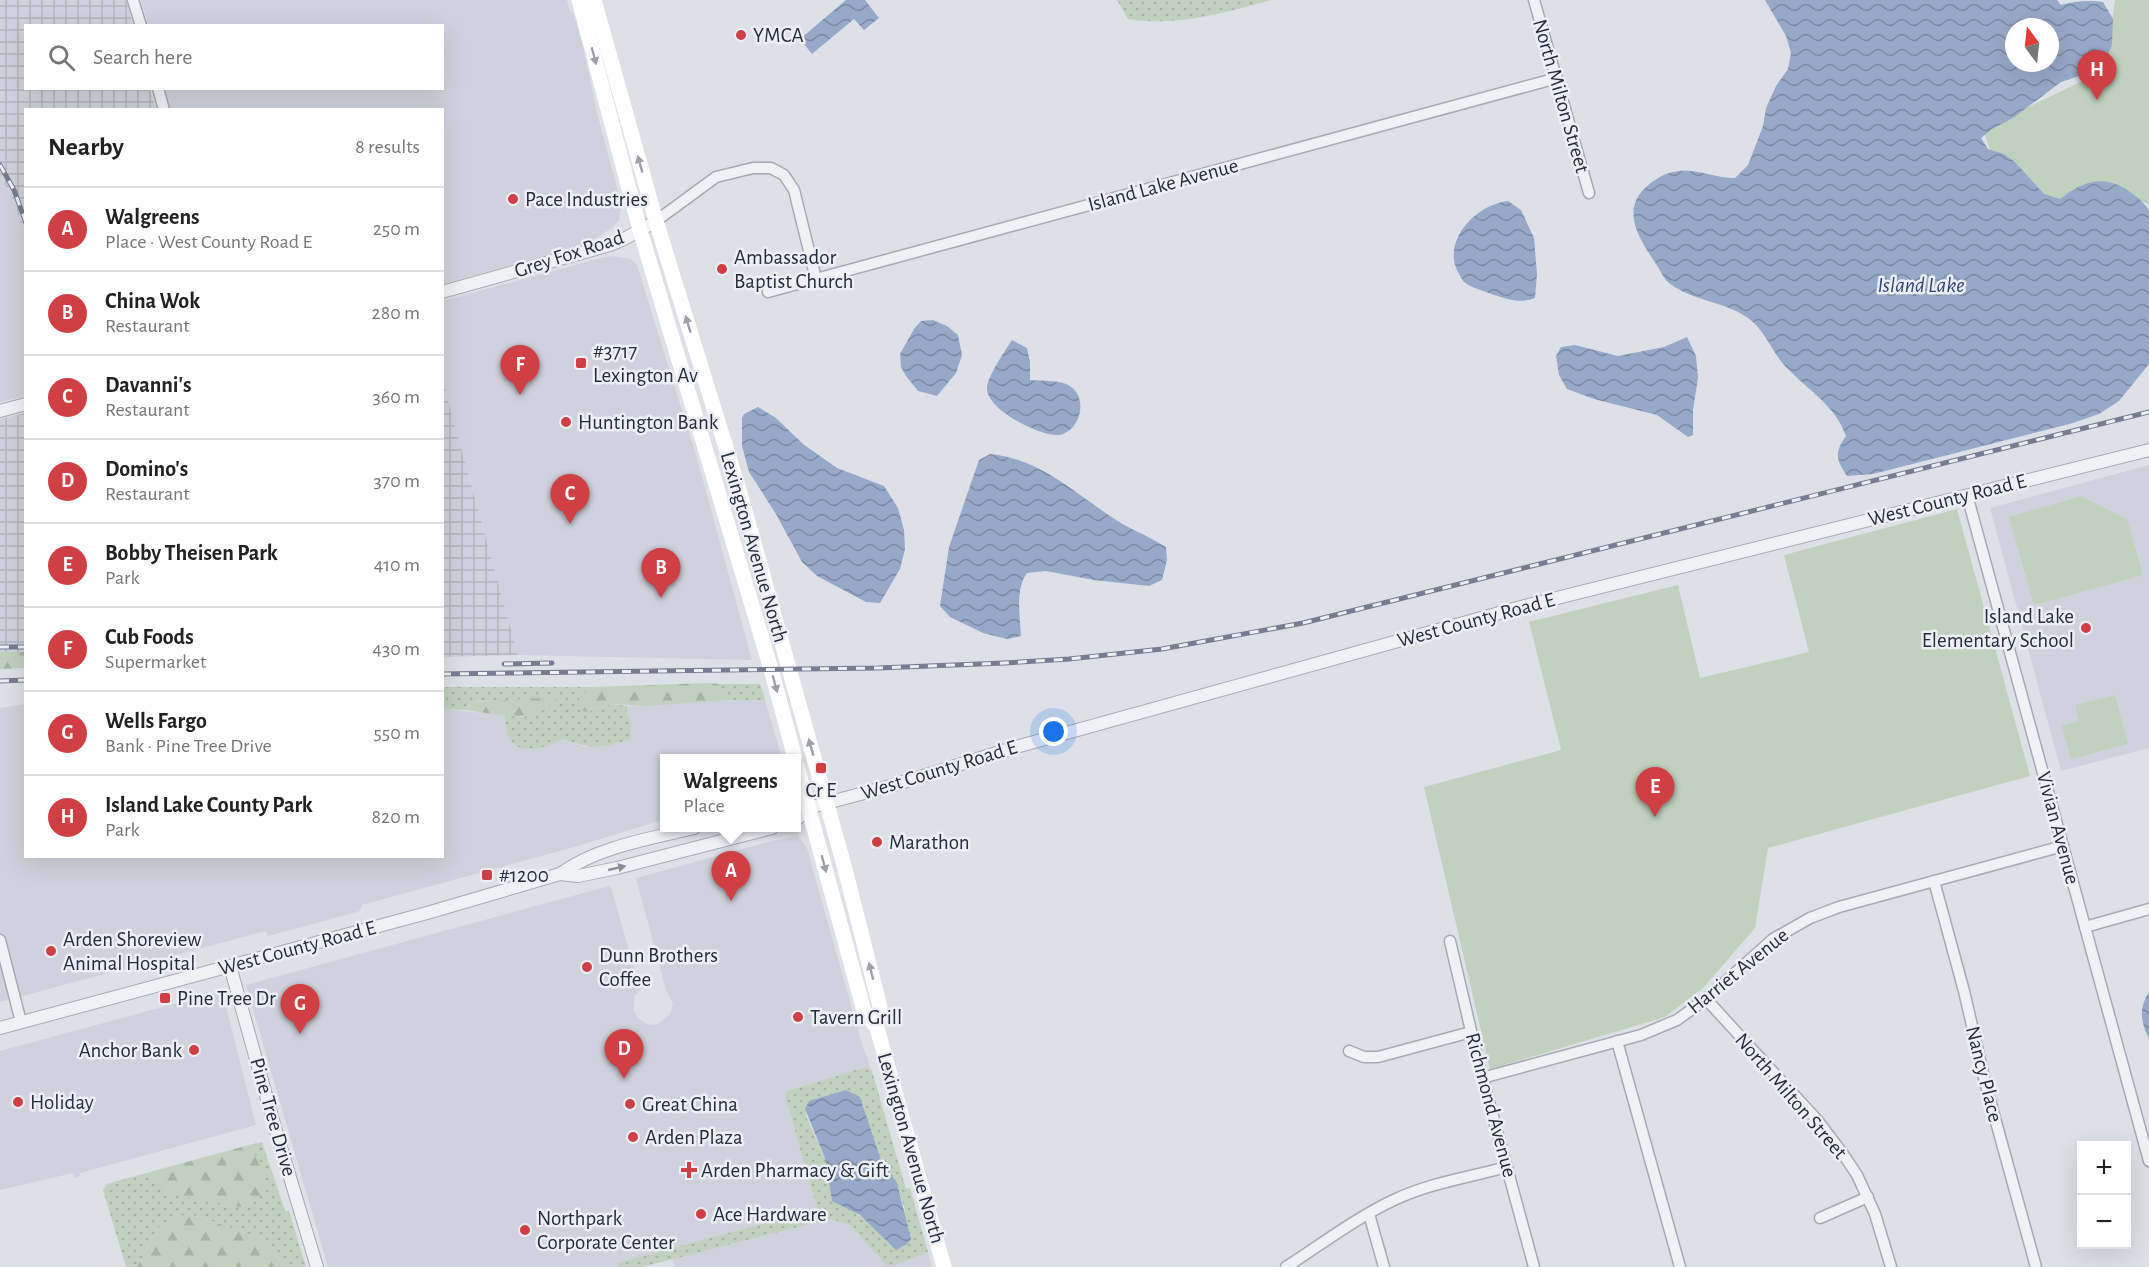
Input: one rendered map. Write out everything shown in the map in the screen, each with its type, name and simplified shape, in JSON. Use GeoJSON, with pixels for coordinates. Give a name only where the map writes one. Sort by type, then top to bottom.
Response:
{"type":"FeatureCollection","features":[{"type":"Feature","properties":{"kind":"main road","name":"Lexington Avenue North"},"geometry":{"type":"LineString","coordinates":[[579,0],[640,230],[794,754]]}},
{"type":"Feature","properties":{"kind":"main road","name":"Lexington Avenue North"},"geometry":{"type":"LineString","coordinates":[[594,0],[656,220],[738,486],[827,803],[880,1007],[877,1028]]}},
{"type":"Feature","properties":{"kind":"main road","name":"Lexington Avenue North"},"geometry":{"type":"LineString","coordinates":[[803,806],[864,1011],[877,1028],[944,1267]]}},
{"type":"Feature","properties":{"kind":"street"},"geometry":{"type":"LineString","coordinates":[[134,0],[140,24]]}},
{"type":"Feature","properties":{"kind":"street","name":"North Milton Street"},"geometry":{"type":"LineString","coordinates":[[1534,0],[1588,193]]}},
{"type":"Feature","properties":{"kind":"street","name":"Island Lake Avenue"},"geometry":{"type":"LineString","coordinates":[[768,292],[1557,78]]}},
{"type":"Feature","properties":{"kind":"street"},"geometry":{"type":"LineString","coordinates":[[159,90],[163,108]]}},
{"type":"Feature","properties":{"kind":"street","name":"Grey Fox Road"},"geometry":{"type":"LineString","coordinates":[[444,291],[609,245],[656,220],[716,177],[753,168],[771,168],[784,175],[794,190],[816,279]]}},
{"type":"Feature","properties":{"kind":"street"},"geometry":{"type":"LineString","coordinates":[[0,411],[24,405]]}},
{"type":"Feature","properties":{"kind":"street","name":"West County Road E"},"geometry":{"type":"LineString","coordinates":[[803,806],[827,803],[1106,721],[1499,613],[2149,450]]}},
{"type":"Feature","properties":{"kind":"street","name":"Vivian Avenue"},"geometry":{"type":"LineString","coordinates":[[1967,495],[2149,1161]]}},
{"type":"Feature","properties":{"kind":"street","name":"West County Road E"},"geometry":{"type":"LineString","coordinates":[[0,1028],[560,874],[576,862],[598,854],[679,832]]}},
{"type":"Feature","properties":{"kind":"street","name":"West County Road E"},"geometry":{"type":"LineString","coordinates":[[560,874],[578,876],[617,868],[756,832]]}},
{"type":"Feature","properties":{"kind":"street","name":"Harriet Avenue"},"geometry":{"type":"LineString","coordinates":[[1482,1078],[1658,1029],[1677,1020],[1706,999],[1757,952],[1791,928],[1830,910],[2063,846]]}},
{"type":"Feature","properties":{"kind":"street","name":"Nancy Place"},"geometry":{"type":"LineString","coordinates":[[1934,881],[1964,990],[1985,1082],[2036,1267]]}},
{"type":"Feature","properties":{"kind":"street"},"geometry":{"type":"LineString","coordinates":[[2085,927],[2149,909]]}},
{"type":"Feature","properties":{"kind":"street"},"geometry":{"type":"LineString","coordinates":[[0,940],[21,1022]]}},
{"type":"Feature","properties":{"kind":"street","name":"Richmond Avenue"},"geometry":{"type":"LineString","coordinates":[[1450,941],[1482,1078],[1534,1267]]}},
{"type":"Feature","properties":{"kind":"street","name":"Pine Tree Drive"},"geometry":{"type":"LineString","coordinates":[[230,966],[317,1267]]}},
{"type":"Feature","properties":{"kind":"street","name":"North Milton Street"},"geometry":{"type":"LineString","coordinates":[[1706,999],[1829,1134],[1848,1161],[1868,1197],[1891,1267]]}},
{"type":"Feature","properties":{"kind":"street"},"geometry":{"type":"LineString","coordinates":[[1349,1051],[1364,1057],[1378,1057],[1471,1032]]}},
{"type":"Feature","properties":{"kind":"street"},"geometry":{"type":"LineString","coordinates":[[1617,1041],[1680,1267]]}},
{"type":"Feature","properties":{"kind":"street"},"geometry":{"type":"LineString","coordinates":[[1286,1267],[1369,1214],[1414,1192],[1507,1167]]}},
{"type":"Feature","properties":{"kind":"street"},"geometry":{"type":"LineString","coordinates":[[1820,1218],[1868,1197]]}},
{"type":"Feature","properties":{"kind":"street"},"geometry":{"type":"LineString","coordinates":[[1369,1214],[1384,1267]]}},
{"type":"Feature","properties":{"kind":"shaded area"},"geometry":{"type":"Polygon","coordinates":[[[0,0],[126,0],[133,24],[24,24],[24,90],[150,90],[156,108],[24,108],[24,235],[16,206],[0,174],[0,0]]]}},
{"type":"Feature","properties":{"kind":"shaded area"},"geometry":{"type":"Polygon","coordinates":[[[141,0],[567,0],[584,49],[597,113],[618,191],[621,208],[619,220],[612,228],[586,244],[444,284],[444,108],[171,108],[165,90],[444,90],[444,24],[148,24],[141,0]]]}},
{"type":"Feature","properties":{"kind":"shaded area"},"geometry":{"type":"Polygon","coordinates":[[[0,174],[16,206],[24,232],[24,396],[0,402],[0,174]]]}},
{"type":"Feature","properties":{"kind":"shaded area"},"geometry":{"type":"Polygon","coordinates":[[[612,256],[631,259],[637,265],[699,465],[752,660],[518,655],[444,386],[444,300],[612,256]]]}},
{"type":"Feature","properties":{"kind":"shaded area"},"geometry":{"type":"Polygon","coordinates":[[[444,386],[518,655],[444,657],[444,386]]]}},
{"type":"Feature","properties":{"kind":"shaded area"},"geometry":{"type":"Polygon","coordinates":[[[24,413],[24,652],[0,652],[0,419],[24,413]]]}},
{"type":"Feature","properties":{"kind":"shaded area","name":"Island Lake Elementary School"},"geometry":{"type":"Polygon","coordinates":[[[2149,465],[2149,748],[2061,771],[1990,508],[2149,465]]]}},
{"type":"Feature","properties":{"kind":"shaded area"},"geometry":{"type":"Polygon","coordinates":[[[765,700],[781,754],[660,754],[660,821],[578,846],[362,905],[360,911],[324,921],[268,936],[265,931],[0,1002],[0,708],[24,704],[24,858],[444,858],[444,709],[504,715],[507,732],[562,739],[586,747],[626,713],[628,706],[765,700]]]}},
{"type":"Feature","properties":{"kind":"shaded area"},"geometry":{"type":"Polygon","coordinates":[[[798,836],[807,848],[862,1044],[872,1071],[867,1068],[856,1070],[786,1091],[785,1095],[817,1209],[617,1263],[618,1267],[328,1267],[246,985],[609,886],[640,990],[634,997],[634,1011],[645,1023],[658,1024],[670,1014],[673,1004],[666,990],[636,878],[798,836]]]}},
{"type":"Feature","properties":{"kind":"shaded area"},"geometry":{"type":"Polygon","coordinates":[[[222,991],[256,1125],[80,1173],[80,1176],[74,1178],[73,1173],[0,1190],[0,1051],[222,991]]]}},
{"type":"Feature","properties":{"kind":"shaded area"},"geometry":{"type":"Polygon","coordinates":[[[830,1219],[850,1225],[887,1266],[893,1266],[928,1252],[932,1267],[674,1267],[672,1259],[830,1219]]]}},
{"type":"Feature","properties":{"kind":"green space"},"geometry":{"type":"Polygon","coordinates":[[[1117,0],[1271,0],[1200,17],[1146,21],[1128,19],[1117,0]]]}},
{"type":"Feature","properties":{"kind":"green space"},"geometry":{"type":"Polygon","coordinates":[[[2115,0],[2149,0],[2149,204],[2101,187],[2055,206],[1994,161],[1983,129],[2105,70],[2115,0]]]}},
{"type":"Feature","properties":{"kind":"green space"},"geometry":{"type":"Polygon","coordinates":[[[2081,496],[2127,519],[2143,575],[2034,605],[2009,517],[2081,496]]]}},
{"type":"Feature","properties":{"kind":"green space"},"geometry":{"type":"Polygon","coordinates":[[[1957,509],[2030,776],[1768,848],[1755,928],[1703,988],[1665,1017],[1490,1069],[1424,787],[1561,750],[1529,622],[1678,585],[1700,678],[1809,652],[1784,555],[1957,509]]]}},
{"type":"Feature","properties":{"kind":"green space"},"geometry":{"type":"Polygon","coordinates":[[[0,652],[24,652],[24,668],[0,669],[0,652]]]}},
{"type":"Feature","properties":{"kind":"green space"},"geometry":{"type":"Polygon","coordinates":[[[719,684],[760,684],[765,700],[729,700],[718,693],[719,684]]]}},
{"type":"Feature","properties":{"kind":"green space"},"geometry":{"type":"Polygon","coordinates":[[[719,684],[718,693],[729,700],[647,706],[613,704],[585,712],[579,708],[579,695],[588,691],[590,687],[719,684]]]}},
{"type":"Feature","properties":{"kind":"green space"},"geometry":{"type":"Polygon","coordinates":[[[444,687],[590,687],[585,712],[613,704],[628,706],[626,713],[631,722],[631,739],[611,745],[596,746],[581,745],[562,739],[544,747],[530,749],[517,746],[512,742],[507,732],[504,715],[524,717],[556,697],[478,701],[469,705],[465,710],[444,709],[444,687]]]}},
{"type":"Feature","properties":{"kind":"green space"},"geometry":{"type":"Polygon","coordinates":[[[2115,695],[2128,744],[2071,759],[2062,726],[2079,721],[2075,705],[2115,695]]]}},
{"type":"Feature","properties":{"kind":"green space"},"geometry":{"type":"Polygon","coordinates":[[[557,697],[549,707],[527,716],[465,710],[473,702],[557,697]]]}},
{"type":"Feature","properties":{"kind":"green space"},"geometry":{"type":"Polygon","coordinates":[[[867,1068],[872,1071],[906,1189],[910,1188],[928,1252],[893,1266],[887,1266],[850,1225],[830,1219],[642,1267],[618,1267],[617,1263],[817,1209],[785,1095],[786,1091],[867,1068]],[[860,1097],[806,1105],[806,1116],[825,1158],[832,1201],[864,1219],[889,1244],[905,1210],[897,1184],[881,1160],[860,1097]]]}},
{"type":"Feature","properties":{"kind":"green space"},"geometry":{"type":"Polygon","coordinates":[[[262,1142],[285,1211],[289,1211],[306,1267],[283,1267],[269,1241],[197,1216],[160,1225],[137,1267],[126,1267],[103,1190],[107,1184],[150,1172],[170,1191],[241,1207],[256,1200],[254,1151],[245,1146],[262,1142]]]}},
{"type":"Feature","properties":{"kind":"green space"},"geometry":{"type":"Polygon","coordinates":[[[245,1146],[254,1151],[269,1188],[256,1200],[241,1207],[180,1196],[170,1191],[150,1172],[245,1146]]]}},
{"type":"Feature","properties":{"kind":"green space"},"geometry":{"type":"Polygon","coordinates":[[[186,1214],[269,1241],[283,1267],[137,1267],[160,1225],[186,1214]]]}},
{"type":"Feature","properties":{"kind":"water"},"geometry":{"type":"Polygon","coordinates":[[[846,0],[865,0],[879,18],[864,30],[854,19],[812,54],[800,39],[846,0]]]}},
{"type":"Feature","properties":{"kind":"water","name":"Island Lake"},"geometry":{"type":"Polygon","coordinates":[[[1765,0],[2057,0],[2061,5],[2082,1],[2103,2],[2113,19],[2112,45],[2106,58],[2094,71],[2061,82],[2013,118],[1992,129],[1981,138],[1988,149],[2004,154],[2015,162],[2044,194],[2060,199],[2087,183],[2105,182],[2133,194],[2149,211],[2149,364],[2119,401],[2099,414],[2073,423],[1873,474],[1847,476],[1838,456],[1846,436],[1828,407],[1782,362],[1748,318],[1729,308],[1688,294],[1667,281],[1644,246],[1634,217],[1634,207],[1638,197],[1645,188],[1662,176],[1689,171],[1735,178],[1748,165],[1763,126],[1766,108],[1776,86],[1788,69],[1791,53],[1786,36],[1765,0]]]}},
{"type":"Feature","properties":{"kind":"water"},"geometry":{"type":"Polygon","coordinates":[[[1508,201],[1521,210],[1534,238],[1537,274],[1535,298],[1530,300],[1509,299],[1470,286],[1464,282],[1454,262],[1454,250],[1464,227],[1484,209],[1508,201]]]}},
{"type":"Feature","properties":{"kind":"water"},"geometry":{"type":"Polygon","coordinates":[[[933,320],[947,326],[958,335],[962,355],[956,373],[937,396],[918,391],[901,367],[900,354],[921,321],[933,320]]]}},
{"type":"Feature","properties":{"kind":"water"},"geometry":{"type":"Polygon","coordinates":[[[1687,337],[1696,356],[1698,378],[1693,410],[1693,435],[1688,437],[1657,415],[1594,399],[1567,389],[1559,375],[1556,356],[1561,347],[1575,345],[1618,356],[1664,347],[1687,337]]]}},
{"type":"Feature","properties":{"kind":"water"},"geometry":{"type":"Polygon","coordinates":[[[1012,340],[1027,348],[1030,380],[1066,384],[1078,394],[1079,417],[1070,430],[1055,435],[1032,429],[1007,415],[989,397],[987,388],[990,377],[1012,340]]]}},
{"type":"Feature","properties":{"kind":"water"},"geometry":{"type":"Polygon","coordinates":[[[758,407],[776,418],[803,444],[837,468],[884,486],[898,508],[904,530],[905,549],[900,569],[880,603],[866,602],[817,576],[802,562],[776,514],[749,472],[742,446],[742,418],[744,414],[758,407]]]}},
{"type":"Feature","properties":{"kind":"water"},"geometry":{"type":"Polygon","coordinates":[[[990,454],[1009,457],[1043,471],[1121,523],[1166,547],[1167,560],[1162,580],[1149,586],[1094,580],[1046,571],[1027,573],[1020,595],[1021,636],[1007,639],[983,633],[950,617],[940,606],[949,547],[979,460],[990,454]]]}},
{"type":"Feature","properties":{"kind":"water"},"geometry":{"type":"Polygon","coordinates":[[[2149,992],[2149,1039],[2144,1027],[2142,1010],[2149,992]]]}},
{"type":"Feature","properties":{"kind":"water"},"geometry":{"type":"Polygon","coordinates":[[[846,1090],[860,1097],[881,1160],[897,1183],[911,1239],[896,1250],[860,1215],[832,1201],[825,1158],[805,1109],[809,1101],[846,1090]]]}},
{"type":"Feature","properties":{"kind":"railway"},"geometry":{"type":"LineString","coordinates":[[0,165],[14,190],[24,218]]}},
{"type":"Feature","properties":{"kind":"railway"},"geometry":{"type":"LineString","coordinates":[[444,674],[878,668],[1069,659],[1162,649],[1303,623],[2149,412]]}},
{"type":"Feature","properties":{"kind":"railway"},"geometry":{"type":"LineString","coordinates":[[0,647],[24,647]]}},
{"type":"Feature","properties":{"kind":"railway"},"geometry":{"type":"LineString","coordinates":[[504,664],[552,663]]}},
{"type":"Feature","properties":{"kind":"railway"},"geometry":{"type":"LineString","coordinates":[[0,681],[24,680]]}},
{"type":"Feature","properties":{"kind":"place","name":"YMCA"},"geometry":{"type":"Point","coordinates":[741,35]}},
{"type":"Feature","properties":{"kind":"place","name":"Island Lake County Park"},"geometry":{"type":"Point","coordinates":[2097,100]}},
{"type":"Feature","properties":{"kind":"place","name":"Pace Industries"},"geometry":{"type":"Point","coordinates":[513,199]}},
{"type":"Feature","properties":{"kind":"place","name":"Ambassador Baptist Church"},"geometry":{"type":"Point","coordinates":[722,269]}},
{"type":"Feature","properties":{"kind":"place","name":"#3717 Lexington Av"},"geometry":{"type":"Point","coordinates":[581,363]}},
{"type":"Feature","properties":{"kind":"place","name":"Cub Foods"},"geometry":{"type":"Point","coordinates":[520,395]}},
{"type":"Feature","properties":{"kind":"place","name":"Huntington Bank"},"geometry":{"type":"Point","coordinates":[566,422]}},
{"type":"Feature","properties":{"kind":"place","name":"Davanni's"},"geometry":{"type":"Point","coordinates":[570,524]}},
{"type":"Feature","properties":{"kind":"place","name":"China Wok"},"geometry":{"type":"Point","coordinates":[661,598]}},
{"type":"Feature","properties":{"kind":"place","name":"Island Lake Elementary School"},"geometry":{"type":"Point","coordinates":[2086,628]}},
{"type":"Feature","properties":{"kind":"place","name":"Cr E"},"geometry":{"type":"Point","coordinates":[821,768]}},
{"type":"Feature","properties":{"kind":"place","name":"Bobby Theisen Park"},"geometry":{"type":"Point","coordinates":[1655,817]}},
{"type":"Feature","properties":{"kind":"place","name":"Marathon"},"geometry":{"type":"Point","coordinates":[877,842]}},
{"type":"Feature","properties":{"kind":"place","name":"#1200"},"geometry":{"type":"Point","coordinates":[487,875]}},
{"type":"Feature","properties":{"kind":"place","name":"Walgreens"},"geometry":{"type":"Point","coordinates":[731,901]}},
{"type":"Feature","properties":{"kind":"place","name":"Arden Shoreview Animal Hospital"},"geometry":{"type":"Point","coordinates":[51,951]}},
{"type":"Feature","properties":{"kind":"place","name":"Dunn Brothers Coffee"},"geometry":{"type":"Point","coordinates":[587,967]}},
{"type":"Feature","properties":{"kind":"place","name":"Pine Tree Dr"},"geometry":{"type":"Point","coordinates":[165,998]}},
{"type":"Feature","properties":{"kind":"place","name":"Tavern Grill"},"geometry":{"type":"Point","coordinates":[798,1017]}},
{"type":"Feature","properties":{"kind":"place","name":"Wells Fargo"},"geometry":{"type":"Point","coordinates":[300,1034]}},
{"type":"Feature","properties":{"kind":"place","name":"Anchor Bank"},"geometry":{"type":"Point","coordinates":[194,1050]}},
{"type":"Feature","properties":{"kind":"place","name":"Domino's"},"geometry":{"type":"Point","coordinates":[624,1079]}},
{"type":"Feature","properties":{"kind":"place","name":"Holiday"},"geometry":{"type":"Point","coordinates":[18,1102]}},
{"type":"Feature","properties":{"kind":"place","name":"Great China"},"geometry":{"type":"Point","coordinates":[630,1104]}},
{"type":"Feature","properties":{"kind":"place","name":"Arden Plaza"},"geometry":{"type":"Point","coordinates":[633,1137]}},
{"type":"Feature","properties":{"kind":"place","name":"Arden Pharmacy & Gift"},"geometry":{"type":"Point","coordinates":[689,1170]}},
{"type":"Feature","properties":{"kind":"place","name":"Ace Hardware"},"geometry":{"type":"Point","coordinates":[701,1214]}},
{"type":"Feature","properties":{"kind":"place","name":"Northpark Corporate Center"},"geometry":{"type":"Point","coordinates":[525,1230]}}]}
